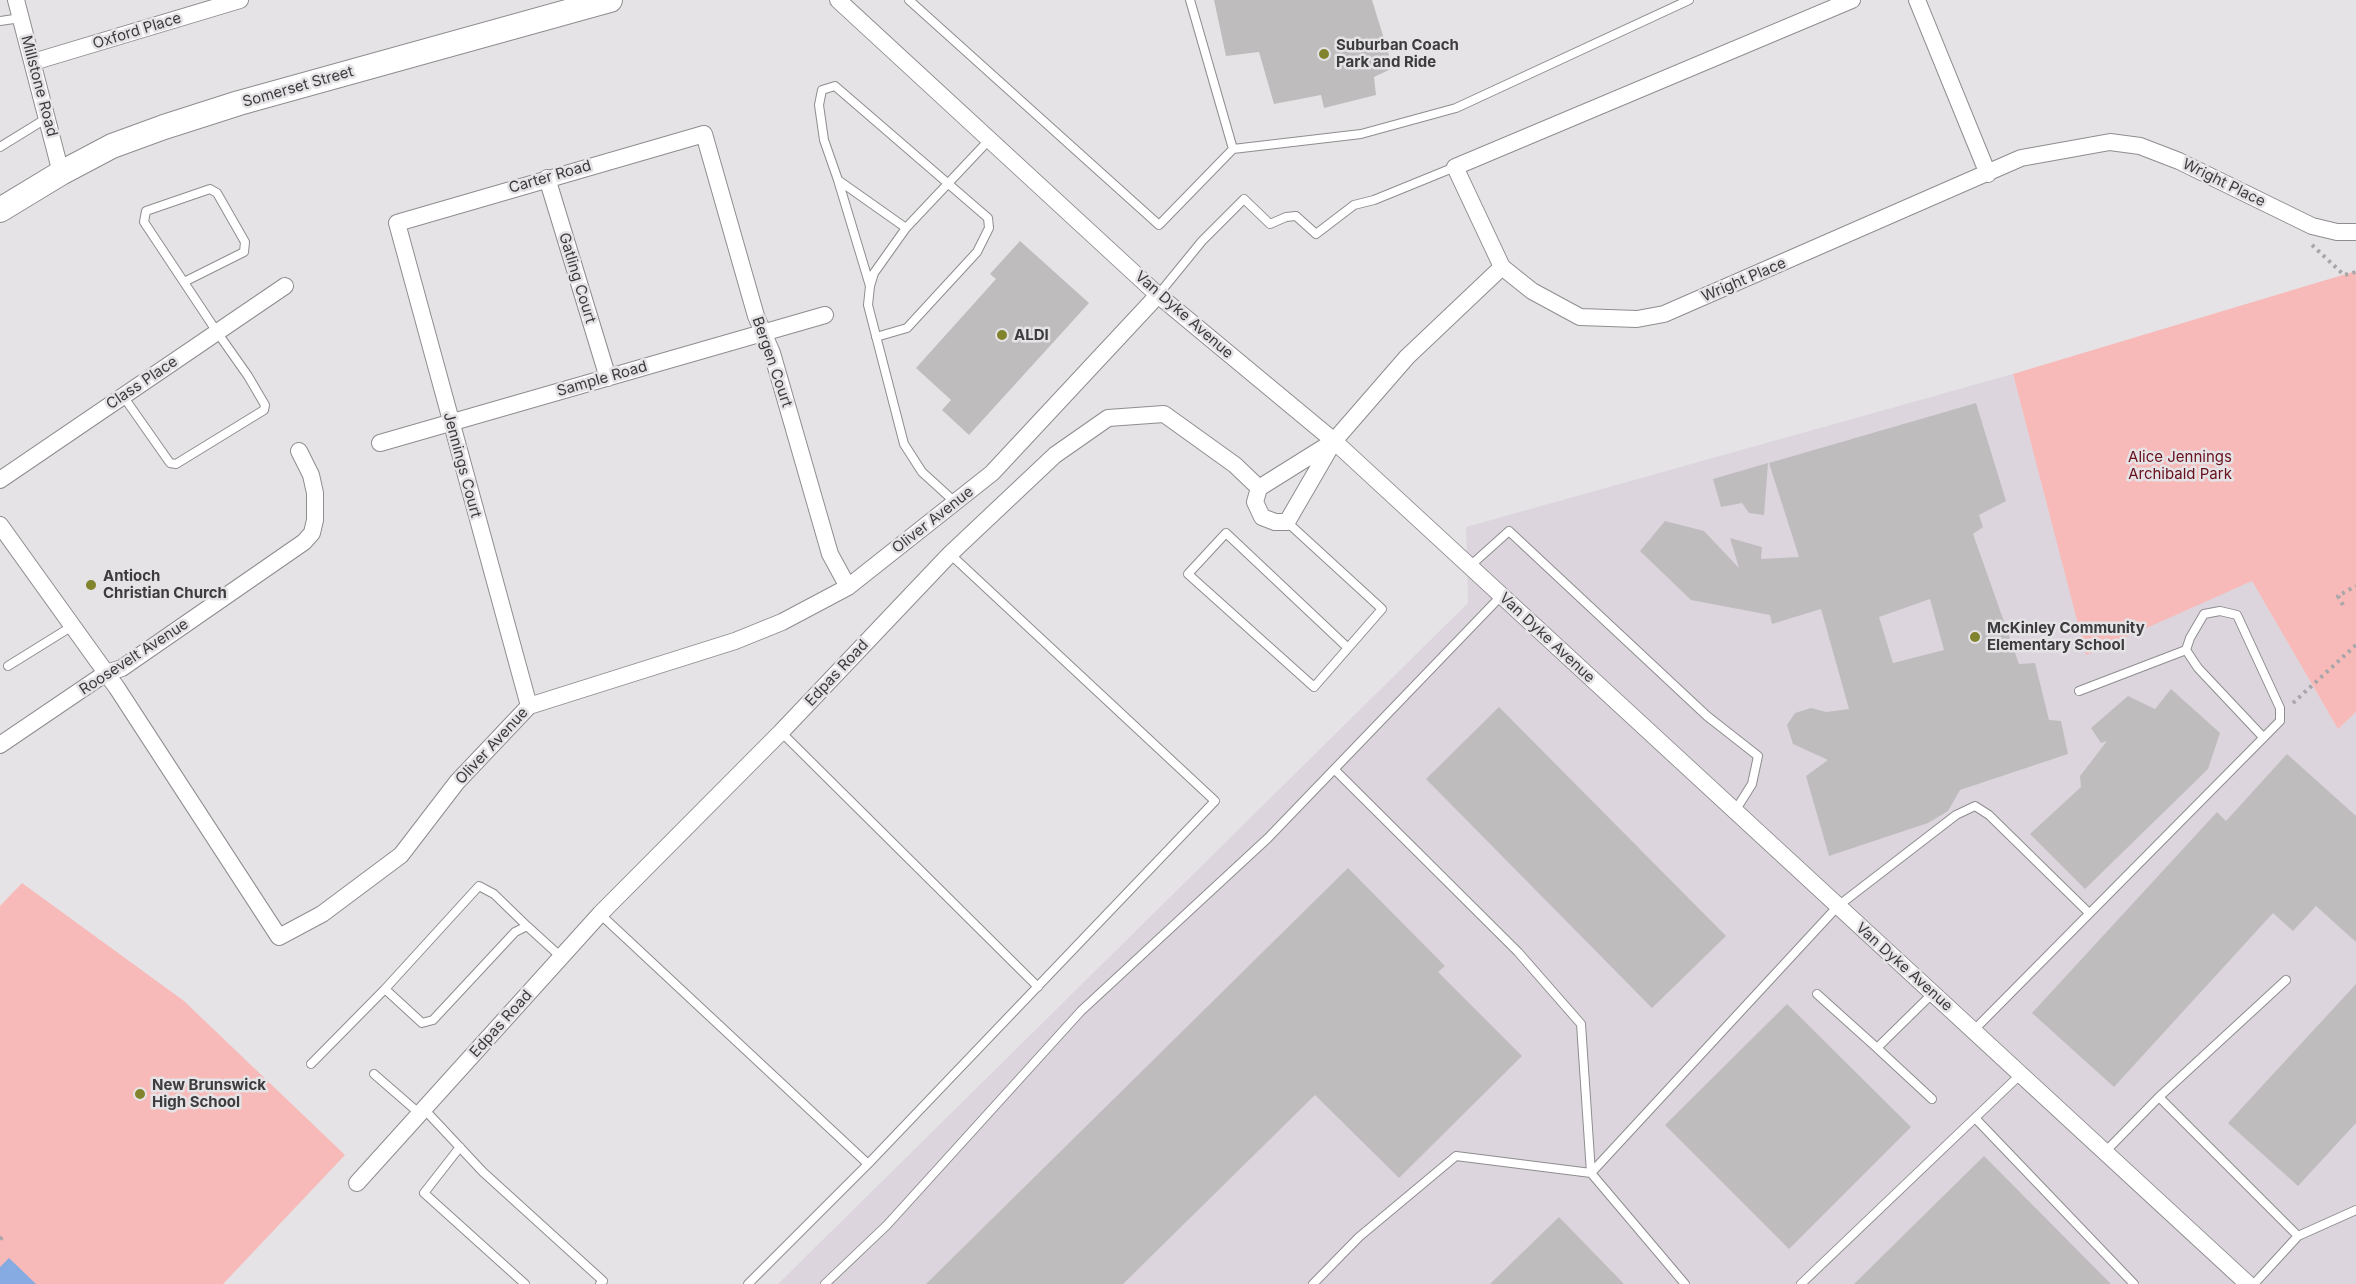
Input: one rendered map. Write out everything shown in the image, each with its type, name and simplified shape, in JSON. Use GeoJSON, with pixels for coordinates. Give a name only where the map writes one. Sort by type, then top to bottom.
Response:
{"type":"FeatureCollection","features":[{"type":"Feature","properties":{"kind":"main road","name":"Somerset Street"},"geometry":{"type":"LineString","coordinates":[[0,210],[61,173],[112,146],[239,103],[610,0]]}},
{"type":"Feature","properties":{"kind":"street","name":"Millstone Road"},"geometry":{"type":"LineString","coordinates":[[16,0],[61,173]]}},
{"type":"Feature","properties":{"kind":"street","name":"Oxford Place"},"geometry":{"type":"LineString","coordinates":[[33,62],[211,4],[240,0]]}},
{"type":"Feature","properties":{"kind":"street","name":"Van Dyke Avenue"},"geometry":{"type":"LineString","coordinates":[[838,0],[1158,295],[1334,441],[2248,1284]]}},
{"type":"Feature","properties":{"kind":"street"},"geometry":{"type":"LineString","coordinates":[[1455,167],[1852,0]]}},
{"type":"Feature","properties":{"kind":"street"},"geometry":{"type":"LineString","coordinates":[[1917,0],[1988,174]]}},
{"type":"Feature","properties":{"kind":"street","name":"Carter Road"},"geometry":{"type":"LineString","coordinates":[[397,223],[704,134]]}},
{"type":"Feature","properties":{"kind":"street","name":"Bergen Court"},"geometry":{"type":"LineString","coordinates":[[704,134],[763,333],[772,353],[830,554],[848,587]]}},
{"type":"Feature","properties":{"kind":"street","name":"Wright Place"},"geometry":{"type":"LineString","coordinates":[[1455,167],[1502,267],[1532,291],[1580,317],[1637,319],[1664,314],[2021,158],[2110,142],[2140,146],[2179,161],[2295,218],[2337,232],[2356,232]]}},
{"type":"Feature","properties":{"kind":"street","name":"Gatling Court"},"geometry":{"type":"LineString","coordinates":[[547,178],[608,378]]}},
{"type":"Feature","properties":{"kind":"street","name":"Jennings Court"},"geometry":{"type":"LineString","coordinates":[[397,223],[529,706]]}},
{"type":"Feature","properties":{"kind":"street"},"geometry":{"type":"LineString","coordinates":[[1334,441],[1259,488],[1255,502],[1262,517],[1275,522],[1287,522],[1334,441],[1407,357],[1502,267]]}},
{"type":"Feature","properties":{"kind":"street","name":"Class Place"},"geometry":{"type":"LineString","coordinates":[[0,480],[285,286]]}},
{"type":"Feature","properties":{"kind":"street","name":"Oliver Avenue"},"geometry":{"type":"LineString","coordinates":[[0,525],[74,625],[279,937],[322,914],[401,855],[457,782],[529,706],[735,640],[782,622],[848,587],[992,473],[1158,295]]}},
{"type":"Feature","properties":{"kind":"street","name":"Sample Road"},"geometry":{"type":"LineString","coordinates":[[380,443],[825,315]]}},
{"type":"Feature","properties":{"kind":"street","name":"Edpas Road"},"geometry":{"type":"LineString","coordinates":[[357,1183],[600,914],[781,732],[950,554],[1055,455],[1108,418],[1164,414],[1235,465],[1259,488]]}},
{"type":"Feature","properties":{"kind":"street","name":"Roosevelt Avenue"},"geometry":{"type":"LineString","coordinates":[[0,745],[106,673],[122,668],[304,542],[312,533],[315,520],[315,493],[311,475],[299,451]]}},
{"type":"Feature","properties":{"kind":"lane"},"geometry":{"type":"LineString","coordinates":[[909,0],[1159,225],[1233,148],[1361,134],[1456,108],[1689,0]]}},
{"type":"Feature","properties":{"kind":"lane"},"geometry":{"type":"LineString","coordinates":[[1190,0],[1233,148]]}},
{"type":"Feature","properties":{"kind":"lane"},"geometry":{"type":"LineString","coordinates":[[0,21],[21,18]]}},
{"type":"Feature","properties":{"kind":"lane"},"geometry":{"type":"LineString","coordinates":[[870,286],[824,140],[819,105],[822,90],[835,86],[988,219],[989,228],[977,252],[907,328],[876,337]]}},
{"type":"Feature","properties":{"kind":"lane"},"geometry":{"type":"LineString","coordinates":[[0,147],[47,117]]}},
{"type":"Feature","properties":{"kind":"lane"},"geometry":{"type":"LineString","coordinates":[[956,503],[922,472],[904,444],[868,304],[874,273],[906,228],[990,139]]}},
{"type":"Feature","properties":{"kind":"lane"},"geometry":{"type":"LineString","coordinates":[[1158,295],[1202,241],[1244,200],[1270,224],[1286,217],[1296,216],[1316,234],[1354,206],[1455,167]]}},
{"type":"Feature","properties":{"kind":"lane"},"geometry":{"type":"LineString","coordinates":[[838,180],[906,228]]}},
{"type":"Feature","properties":{"kind":"lane"},"geometry":{"type":"LineString","coordinates":[[123,396],[170,463],[176,464],[264,410],[265,405],[248,376],[217,332],[144,222],[146,211],[210,189],[217,193],[245,242],[244,252],[184,282]]}},
{"type":"Feature","properties":{"kind":"lane"},"geometry":{"type":"LineString","coordinates":[[1287,522],[1382,609],[1348,648],[1314,687],[1188,574],[1226,532],[1348,648]]}},
{"type":"Feature","properties":{"kind":"lane"},"geometry":{"type":"LineString","coordinates":[[1470,566],[1509,531],[1707,716],[1758,756],[1752,784],[1734,811]]}},
{"type":"Feature","properties":{"kind":"lane"},"geometry":{"type":"LineString","coordinates":[[748,1284],[868,1164],[1215,801],[950,554]]}},
{"type":"Feature","properties":{"kind":"lane"},"geometry":{"type":"LineString","coordinates":[[825,1284],[887,1225],[1081,1011],[1268,838],[1502,595]]}},
{"type":"Feature","properties":{"kind":"lane"},"geometry":{"type":"LineString","coordinates":[[1974,1030],[2280,721],[2280,708],[2237,615],[2220,611],[2204,614],[2186,650]]}},
{"type":"Feature","properties":{"kind":"lane"},"geometry":{"type":"LineString","coordinates":[[8,666],[74,625]]}},
{"type":"Feature","properties":{"kind":"lane"},"geometry":{"type":"LineString","coordinates":[[2079,691],[2186,650]]}},
{"type":"Feature","properties":{"kind":"lane"},"geometry":{"type":"LineString","coordinates":[[2186,650],[2198,668],[2263,737]]}},
{"type":"Feature","properties":{"kind":"lane"},"geometry":{"type":"LineString","coordinates":[[781,732],[1038,987]]}},
{"type":"Feature","properties":{"kind":"lane"},"geometry":{"type":"LineString","coordinates":[[1335,770],[1518,952],[1581,1024],[1591,1173],[1685,1284]]}},
{"type":"Feature","properties":{"kind":"lane"},"geometry":{"type":"LineString","coordinates":[[1591,1173],[1838,906],[1920,840],[1956,815],[1975,806],[1989,815],[2089,913]]}},
{"type":"Feature","properties":{"kind":"lane"},"geometry":{"type":"LineString","coordinates":[[311,1064],[385,989],[479,886],[494,894],[561,957]]}},
{"type":"Feature","properties":{"kind":"lane"},"geometry":{"type":"LineString","coordinates":[[600,914],[868,1164]]}},
{"type":"Feature","properties":{"kind":"lane"},"geometry":{"type":"LineString","coordinates":[[385,989],[422,1023],[433,1020],[515,932],[527,926]]}},
{"type":"Feature","properties":{"kind":"lane"},"geometry":{"type":"LineString","coordinates":[[2105,1152],[2159,1097],[2286,980]]}},
{"type":"Feature","properties":{"kind":"lane"},"geometry":{"type":"LineString","coordinates":[[1817,994],[1932,1100]]}},
{"type":"Feature","properties":{"kind":"lane"},"geometry":{"type":"LineString","coordinates":[[1876,1048],[1932,994]]}},
{"type":"Feature","properties":{"kind":"lane"},"geometry":{"type":"LineString","coordinates":[[374,1074],[422,1112],[483,1173],[603,1281],[600,1284]]}},
{"type":"Feature","properties":{"kind":"lane"},"geometry":{"type":"LineString","coordinates":[[1801,1284],[2021,1074]]}},
{"type":"Feature","properties":{"kind":"lane"},"geometry":{"type":"LineString","coordinates":[[2159,1097],[2298,1236]]}},
{"type":"Feature","properties":{"kind":"lane"},"geometry":{"type":"LineString","coordinates":[[1975,1118],[2134,1284]]}},
{"type":"Feature","properties":{"kind":"lane"},"geometry":{"type":"LineString","coordinates":[[460,1148],[424,1193],[525,1284]]}},
{"type":"Feature","properties":{"kind":"lane"},"geometry":{"type":"LineString","coordinates":[[1313,1284],[1359,1237],[1456,1156],[1591,1173]]}},
{"type":"Feature","properties":{"kind":"lane"},"geometry":{"type":"LineString","coordinates":[[2254,1284],[2298,1236],[2356,1210]]}},
{"type":"Feature","properties":{"kind":"path"},"geometry":{"type":"LineString","coordinates":[[2295,218],[2311,244],[2344,275],[2356,272]]}},
{"type":"Feature","properties":{"kind":"path"},"geometry":{"type":"LineString","coordinates":[[2343,605],[2338,596],[2356,586]]}},
{"type":"Feature","properties":{"kind":"path"},"geometry":{"type":"LineString","coordinates":[[2293,703],[2356,645]]}},
{"type":"Feature","properties":{"kind":"shaded area"},"geometry":{"type":"Polygon","coordinates":[[[2013,374],[2086,654],[2252,581],[2338,729],[2356,712],[2356,1284],[778,1284],[1468,603],[1466,527],[2013,374]]]}},
{"type":"Feature","properties":{"kind":"green space","name":"Alice Jennings Archibald Park"},"geometry":{"type":"Polygon","coordinates":[[[2356,271],[2356,712],[2338,729],[2252,581],[2086,655],[2013,374],[2356,271]]]}},
{"type":"Feature","properties":{"kind":"green space","name":"New Brunswick High School"},"geometry":{"type":"Polygon","coordinates":[[[22,883],[184,1001],[345,1155],[223,1284],[0,1284],[0,906],[22,883]]]}},
{"type":"Feature","properties":{"kind":"water"},"geometry":{"type":"Polygon","coordinates":[[[9,1258],[36,1284],[0,1284],[0,1267],[9,1258]]]}},
{"type":"Feature","properties":{"kind":"building","name":"Suburban Coach Park and Ride"},"geometry":{"type":"Polygon","coordinates":[[[1214,0],[1372,0],[1393,68],[1374,77],[1376,95],[1324,108],[1321,95],[1274,104],[1259,52],[1226,56],[1214,0]]]}},
{"type":"Feature","properties":{"kind":"building","name":"ALDI"},"geometry":{"type":"Polygon","coordinates":[[[1020,241],[1089,303],[969,435],[942,410],[951,400],[916,368],[996,279],[990,274],[1020,241]]]}},
{"type":"Feature","properties":{"kind":"building","name":"McKinley Community Elementary School"},"geometry":{"type":"Polygon","coordinates":[[[1976,403],[2006,501],[1979,515],[1983,527],[1973,534],[2019,664],[2035,663],[2049,720],[2061,721],[2068,754],[1960,790],[1948,811],[1928,823],[1829,856],[1806,776],[1828,760],[1793,744],[1787,725],[1795,713],[1811,708],[1826,712],[1849,709],[1821,609],[1772,624],[1770,615],[1691,600],[1640,551],[1665,521],[1704,531],[1739,568],[1730,538],[1762,547],[1761,559],[1799,557],[1769,463],[1976,403]],[[1930,599],[1879,617],[1893,663],[1944,650],[1930,599]]]}},
{"type":"Feature","properties":{"kind":"building"},"geometry":{"type":"Polygon","coordinates":[[[1768,463],[1764,515],[1749,513],[1742,503],[1721,507],[1713,479],[1768,463]]]}},
{"type":"Feature","properties":{"kind":"building"},"geometry":{"type":"Polygon","coordinates":[[[2171,689],[2220,733],[2208,769],[2085,889],[2030,834],[2081,787],[2080,776],[2107,741],[2101,743],[2091,728],[2128,696],[2155,709],[2171,689]]]}},
{"type":"Feature","properties":{"kind":"building"},"geometry":{"type":"Polygon","coordinates":[[[1499,707],[1726,936],[1652,1008],[1426,779],[1499,707]]]}},
{"type":"Feature","properties":{"kind":"building"},"geometry":{"type":"Polygon","coordinates":[[[2287,754],[2356,816],[2356,942],[2316,906],[2293,931],[2273,913],[2114,1087],[2032,1013],[2217,812],[2226,821],[2287,754]]]}},
{"type":"Feature","properties":{"kind":"building"},"geometry":{"type":"Polygon","coordinates":[[[1348,868],[1445,966],[1438,972],[1522,1056],[1399,1178],[1315,1095],[1123,1284],[926,1284],[1348,868]]]}},
{"type":"Feature","properties":{"kind":"building"},"geometry":{"type":"Polygon","coordinates":[[[2356,984],[2356,1123],[2298,1186],[2228,1123],[2356,984]]]}},
{"type":"Feature","properties":{"kind":"building"},"geometry":{"type":"Polygon","coordinates":[[[1787,1004],[1911,1127],[1789,1249],[1665,1125],[1787,1004]]]}},
{"type":"Feature","properties":{"kind":"building"},"geometry":{"type":"Polygon","coordinates":[[[1984,1156],[2111,1284],[1854,1284],[1984,1156]]]}},
{"type":"Feature","properties":{"kind":"building"},"geometry":{"type":"Polygon","coordinates":[[[1559,1217],[1624,1284],[1490,1284],[1559,1217]]]}},
{"type":"Feature","properties":{"kind":"place","name":"Suburban Coach Park and Ride"},"geometry":{"type":"Point","coordinates":[1324,54]}},
{"type":"Feature","properties":{"kind":"place","name":"ALDI"},"geometry":{"type":"Point","coordinates":[1002,335]}},
{"type":"Feature","properties":{"kind":"place","name":"Antioch Christian Church"},"geometry":{"type":"Point","coordinates":[91,585]}},
{"type":"Feature","properties":{"kind":"place","name":"McKinley Community Elementary School"},"geometry":{"type":"Point","coordinates":[1975,637]}},
{"type":"Feature","properties":{"kind":"place","name":"New Brunswick High School"},"geometry":{"type":"Point","coordinates":[140,1094]}}]}
